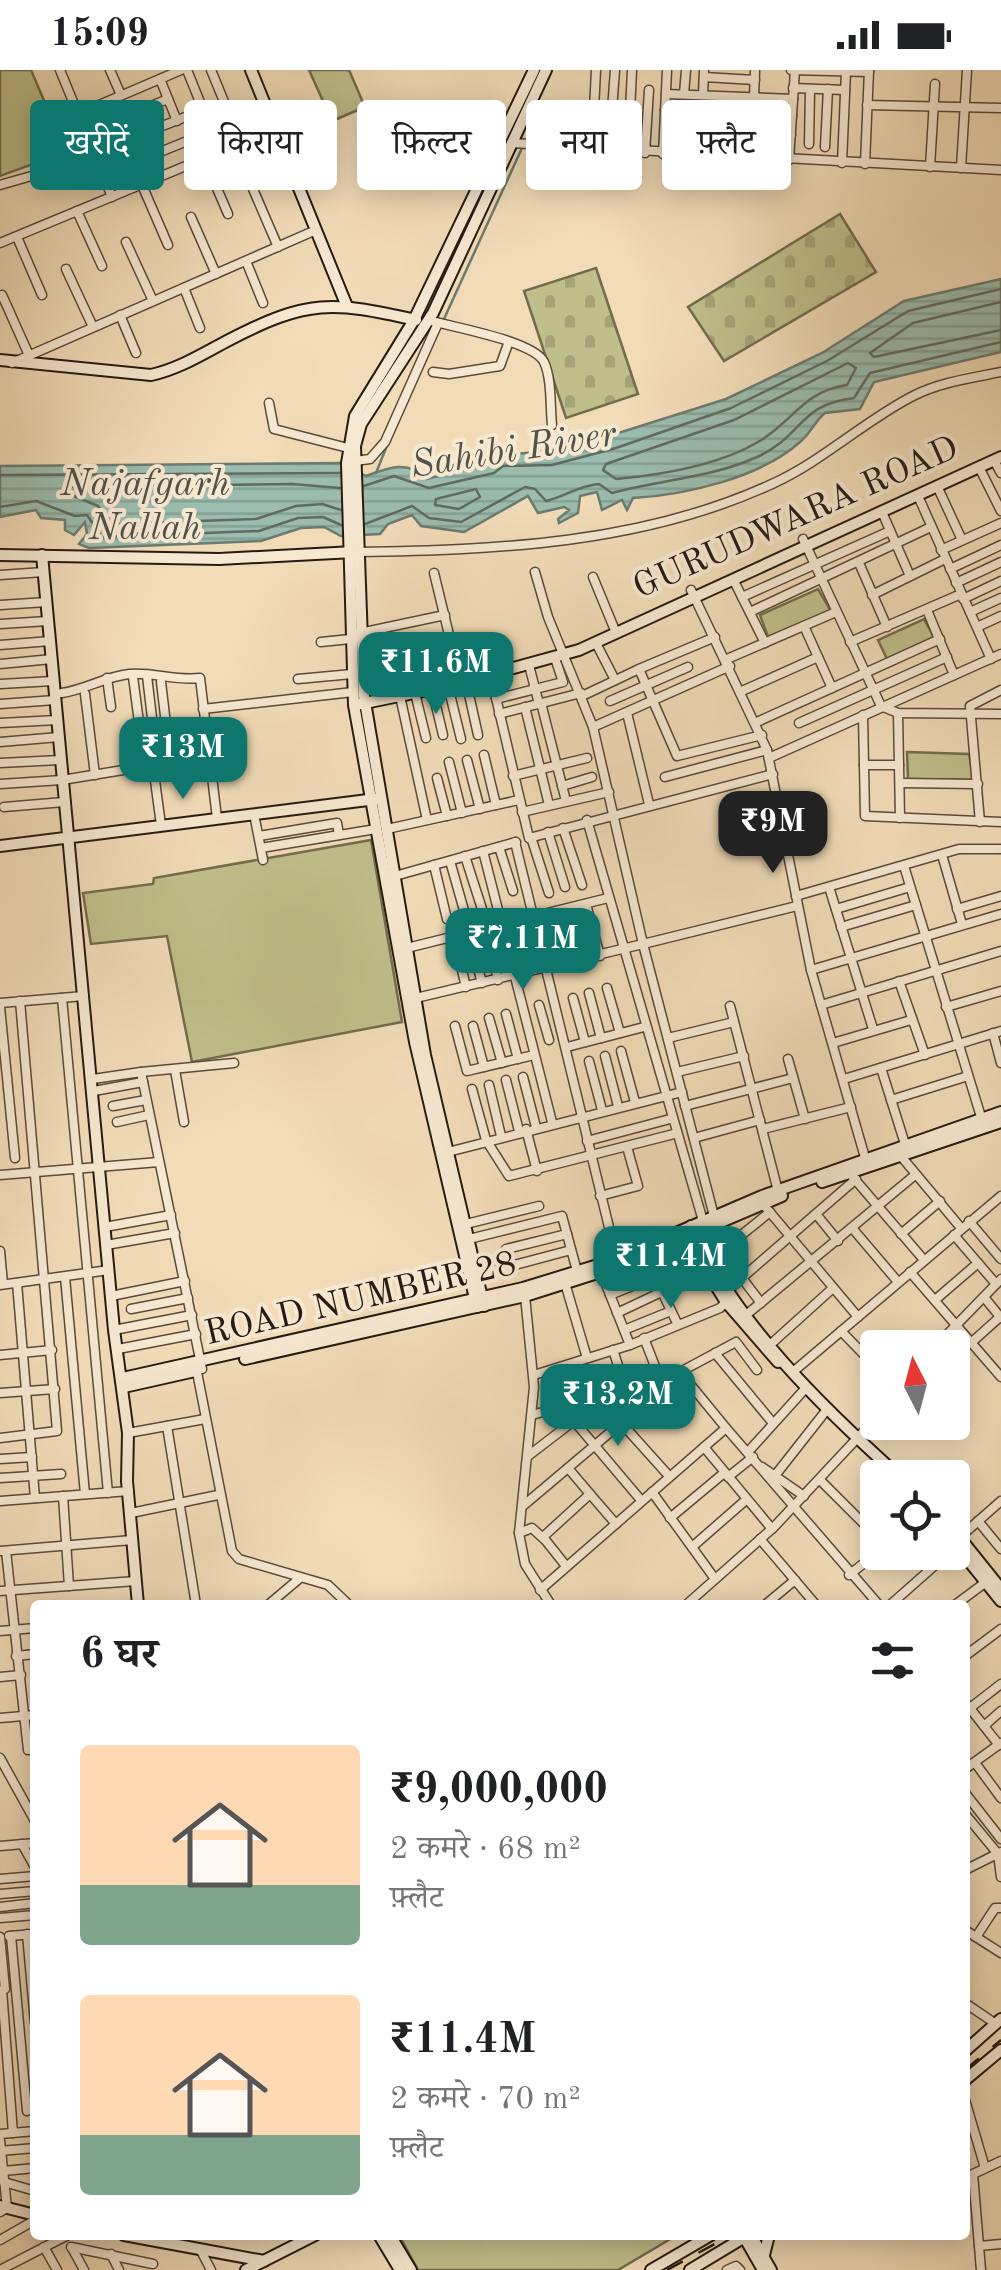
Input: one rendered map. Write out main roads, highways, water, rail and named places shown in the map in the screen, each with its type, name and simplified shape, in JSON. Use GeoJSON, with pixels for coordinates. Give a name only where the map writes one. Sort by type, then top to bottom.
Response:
{"type":"FeatureCollection","features":[{"type":"Feature","properties":{"kind":"water","name":"Najafgarh Nallah"},"geometry":{"type":"Polygon","coordinates":[[[1001,279],[1001,352],[874,382],[860,409],[825,413],[800,442],[764,466],[698,488],[633,498],[627,510],[622,500],[602,510],[597,492],[580,496],[578,513],[559,523],[558,519],[569,510],[564,507],[538,513],[528,496],[464,532],[421,526],[412,515],[388,524],[380,534],[341,536],[324,527],[301,528],[261,541],[89,548],[79,544],[87,534],[85,522],[74,535],[65,530],[65,520],[41,518],[36,510],[0,517],[0,466],[342,463],[366,476],[405,467],[426,479],[492,463],[492,457],[542,451],[549,455],[726,399],[822,353],[904,301],[1001,279]]]}},
{"type":"Feature","properties":{"kind":"waterway"},"geometry":{"type":"LineString","coordinates":[[444,319],[522,148]]}},
{"type":"Feature","properties":{"kind":"waterway"},"geometry":{"type":"LineString","coordinates":[[376,473],[388,443]]}},
{"type":"Feature","properties":{"kind":"railway"},"geometry":{"type":"LineString","coordinates":[[970,2066],[1001,2040]]}},
{"type":"Feature","properties":{"kind":"railway"},"geometry":{"type":"LineString","coordinates":[[667,2270],[722,2240]]}},
{"type":"Feature","properties":{"kind":"water label","name":"Sahibi River"},"geometry":{"type":"Point","coordinates":[513,448]}}]}
